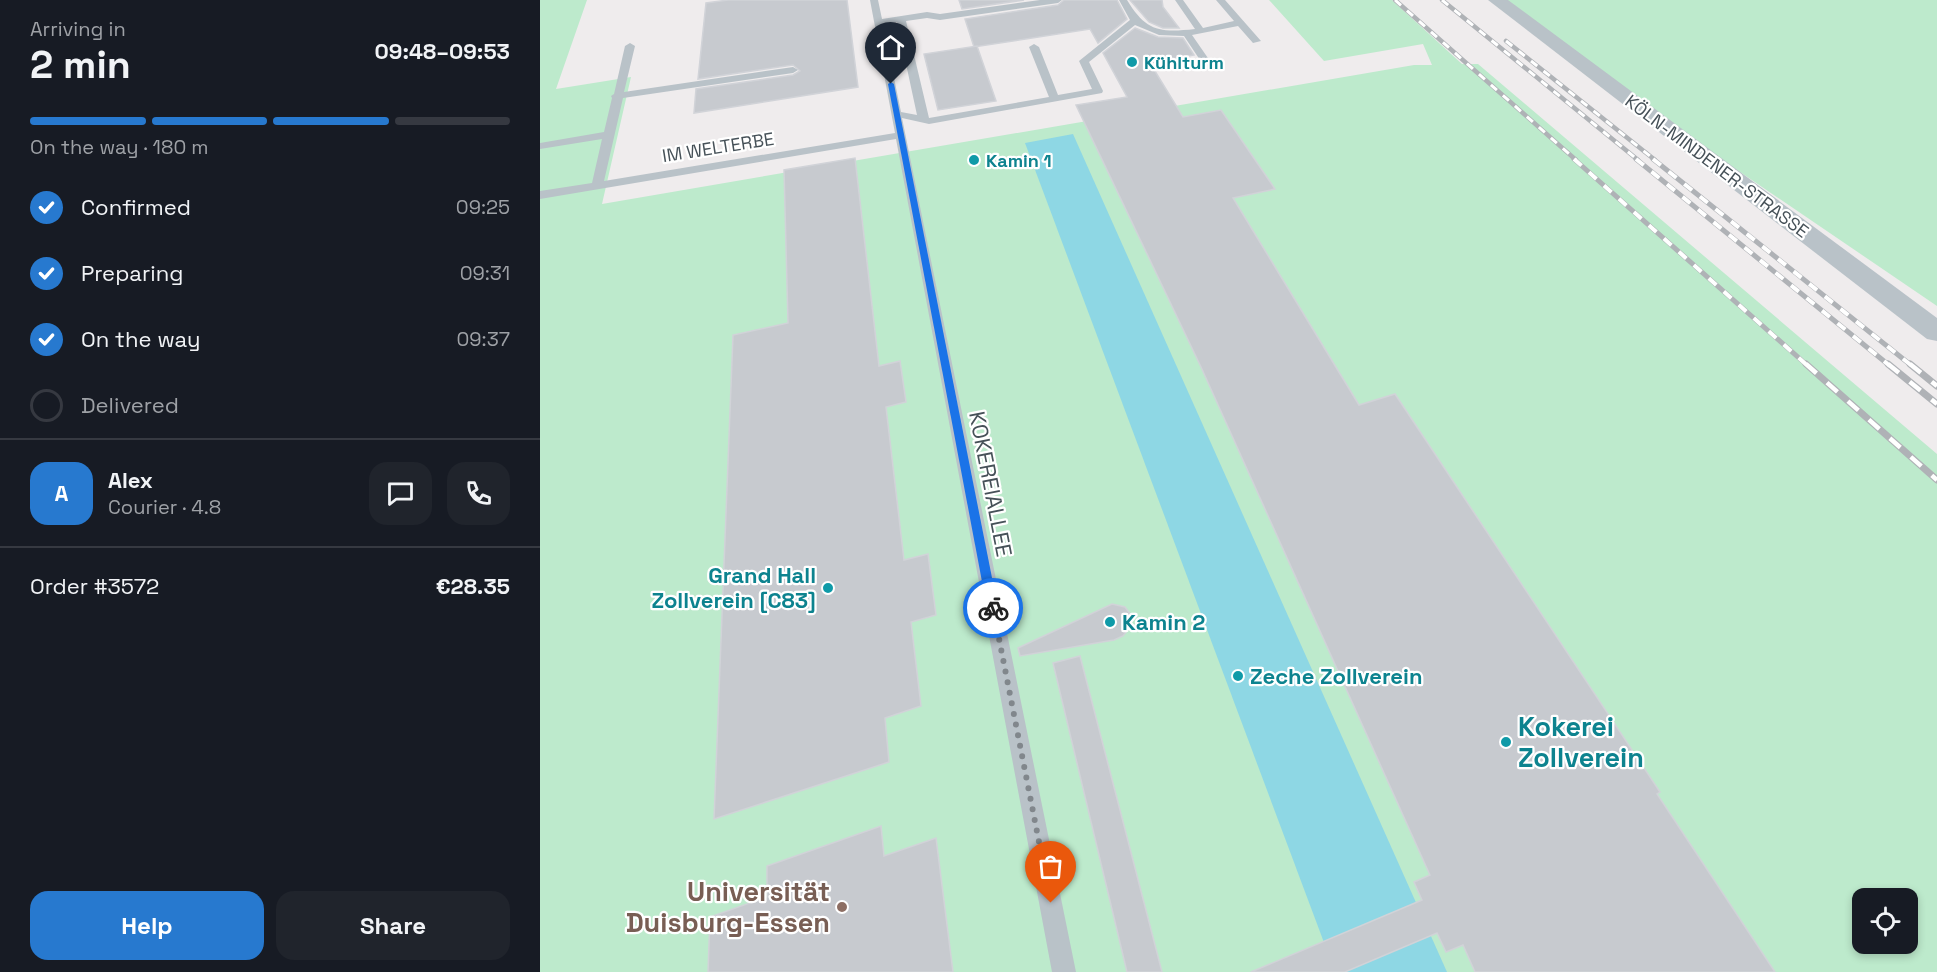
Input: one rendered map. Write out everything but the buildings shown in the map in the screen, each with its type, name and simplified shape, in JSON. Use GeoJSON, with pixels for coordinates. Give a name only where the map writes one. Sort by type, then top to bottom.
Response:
{"type":"FeatureCollection","features":[{"type":"Feature","properties":{"kind":"street","name":"KÖLN-MINDENER-STRASSE"},"geometry":{"type":"LineString","coordinates":[[1497,0],[1937,332]]}},
{"type":"Feature","properties":{"kind":"lane"},"geometry":{"type":"LineString","coordinates":[[874,0],[902,140]]}},
{"type":"Feature","properties":{"kind":"lane"},"geometry":{"type":"LineString","coordinates":[[879,22],[927,15],[940,17],[1058,0]]}},
{"type":"Feature","properties":{"kind":"lane"},"geometry":{"type":"LineString","coordinates":[[1122,0],[1135,21],[1145,29],[1158,33],[1186,32],[1240,23]]}},
{"type":"Feature","properties":{"kind":"lane"},"geometry":{"type":"LineString","coordinates":[[1179,0],[1200,30]]}},
{"type":"Feature","properties":{"kind":"lane"},"geometry":{"type":"LineString","coordinates":[[1220,0],[1256,41]]}},
{"type":"Feature","properties":{"kind":"lane"},"geometry":{"type":"LineString","coordinates":[[901,19],[923,120]]}},
{"type":"Feature","properties":{"kind":"lane"},"geometry":{"type":"LineString","coordinates":[[898,114],[923,120],[972,115],[1098,91],[1084,61],[1135,21]]}},
{"type":"Feature","properties":{"kind":"lane"},"geometry":{"type":"LineString","coordinates":[[1186,32],[1205,61]]}},
{"type":"Feature","properties":{"kind":"lane"},"geometry":{"type":"LineString","coordinates":[[597,185],[616,96],[630,46]]}},
{"type":"Feature","properties":{"kind":"lane"},"geometry":{"type":"LineString","coordinates":[[1034,47],[1055,99]]}},
{"type":"Feature","properties":{"kind":"lane"},"geometry":{"type":"LineString","coordinates":[[616,96],[793,70]]}},
{"type":"Feature","properties":{"kind":"lane"},"geometry":{"type":"LineString","coordinates":[[540,146],[608,135]]}},
{"type":"Feature","properties":{"kind":"lane","name":"IM WELTERBE"},"geometry":{"type":"LineString","coordinates":[[540,195],[902,140]]}},
{"type":"Feature","properties":{"kind":"lane","name":"KOKEREIALLEE"},"geometry":{"type":"LineString","coordinates":[[902,140],[1064,972]]}},
{"type":"Feature","properties":{"kind":"green space","name":"Zeche Zollverein"},"geometry":{"type":"Polygon","coordinates":[[[540,0],[587,0],[556,89],[631,77],[602,204],[1414,65],[1432,65],[1423,44],[1324,61],[1269,0],[1392,0],[1462,64],[1478,64],[1937,454],[1937,972],[540,972],[540,0]]]}},
{"type":"Feature","properties":{"kind":"green space"},"geometry":{"type":"Polygon","coordinates":[[[1501,0],[1937,0],[1937,306],[1652,112],[1501,0]]]}},
{"type":"Feature","properties":{"kind":"water"},"geometry":{"type":"Polygon","coordinates":[[[1073,134],[1447,972],[1335,972],[1025,143],[1073,134]]]}},
{"type":"Feature","properties":{"kind":"railway"},"geometry":{"type":"LineString","coordinates":[[1395,0],[1576,160]]}},
{"type":"Feature","properties":{"kind":"railway"},"geometry":{"type":"LineString","coordinates":[[1442,0],[1638,160]]}},
{"type":"Feature","properties":{"kind":"railway"},"geometry":{"type":"LineString","coordinates":[[1506,41],[1655,160]]}},
{"type":"Feature","properties":{"kind":"railway"},"geometry":{"type":"LineString","coordinates":[[1574,159],[1808,366]]}},
{"type":"Feature","properties":{"kind":"railway"},"geometry":{"type":"LineString","coordinates":[[1636,159],[1890,366]]}},
{"type":"Feature","properties":{"kind":"railway"},"geometry":{"type":"LineString","coordinates":[[1653,159],[1912,366]]}},
{"type":"Feature","properties":{"kind":"railway"},"geometry":{"type":"LineString","coordinates":[[1806,364],[1937,480]]}},
{"type":"Feature","properties":{"kind":"railway"},"geometry":{"type":"LineString","coordinates":[[1888,364],[1937,404]]}},
{"type":"Feature","properties":{"kind":"railway"},"geometry":{"type":"LineString","coordinates":[[1910,364],[1937,386]]}},
{"type":"Feature","properties":{"kind":"way so far"},"geometry":{"type":"LineString","coordinates":[[993,608],[1051,903]]}},
{"type":"Feature","properties":{"kind":"place","name":"Kühlturm"},"geometry":{"type":"Point","coordinates":[1132,62]}},
{"type":"Feature","properties":{"kind":"place","name":"Kamin 1"},"geometry":{"type":"Point","coordinates":[974,160]}},
{"type":"Feature","properties":{"kind":"place","name":"Grand Hall Zollverein [C83]"},"geometry":{"type":"Point","coordinates":[828,588]}},
{"type":"Feature","properties":{"kind":"place","name":"Kamin 2"},"geometry":{"type":"Point","coordinates":[1110,622]}},
{"type":"Feature","properties":{"kind":"place","name":"Zeche Zollverein"},"geometry":{"type":"Point","coordinates":[1238,676]}},
{"type":"Feature","properties":{"kind":"place","name":"Kokerei Zollverein"},"geometry":{"type":"Point","coordinates":[1506,742]}},
{"type":"Feature","properties":{"kind":"place","name":"Universität Duisburg-Essen"},"geometry":{"type":"Point","coordinates":[842,907]}},
{"type":"Feature","properties":{"kind":"route"},"geometry":{"type":"LineString","coordinates":[[891,84],[993,608]]}}]}
